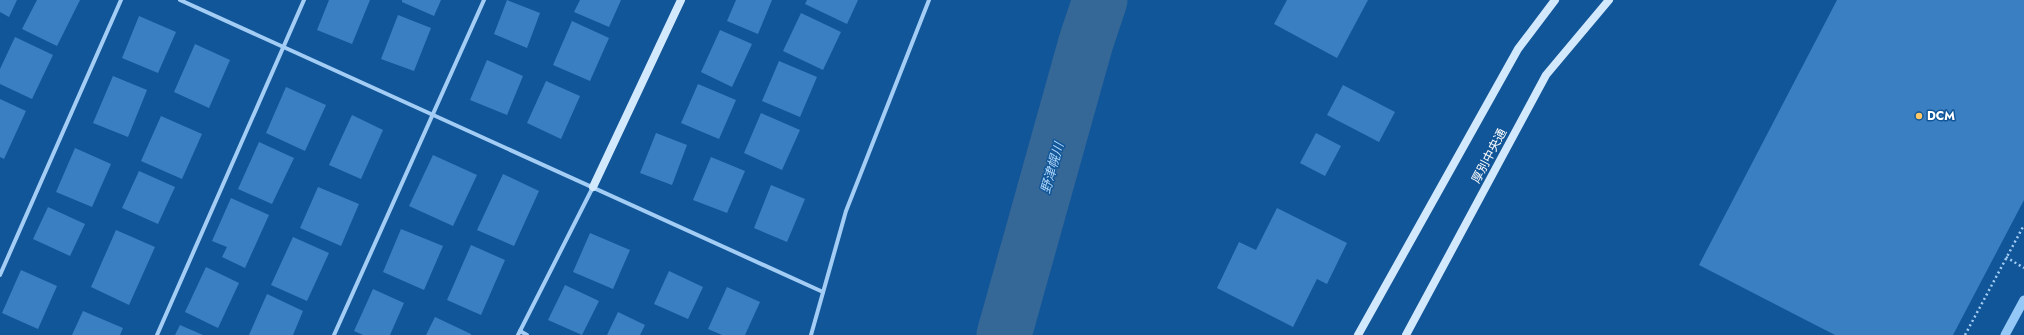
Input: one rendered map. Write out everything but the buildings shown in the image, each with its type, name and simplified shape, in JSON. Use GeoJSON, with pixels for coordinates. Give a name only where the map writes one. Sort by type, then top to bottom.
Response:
{"type":"FeatureCollection","features":[{"type":"Feature","properties":{"kind":"street"},"geometry":{"type":"LineString","coordinates":[[0,275],[121,0]]}},
{"type":"Feature","properties":{"kind":"street"},"geometry":{"type":"LineString","coordinates":[[180,0],[823,292]]}},
{"type":"Feature","properties":{"kind":"street"},"geometry":{"type":"LineString","coordinates":[[157,335],[304,0]]}},
{"type":"Feature","properties":{"kind":"street"},"geometry":{"type":"LineString","coordinates":[[334,335],[484,0]]}},
{"type":"Feature","properties":{"kind":"street"},"geometry":{"type":"LineString","coordinates":[[527,335],[519,333],[593,187],[681,0]]}},
{"type":"Feature","properties":{"kind":"street"},"geometry":{"type":"LineString","coordinates":[[811,335],[846,211],[929,0]]}},
{"type":"Feature","properties":{"kind":"street"},"geometry":{"type":"LineString","coordinates":[[1358,335],[1518,49],[1555,0]]}},
{"type":"Feature","properties":{"kind":"street","name":"厚別中央通"},"geometry":{"type":"LineString","coordinates":[[1406,335],[1546,76],[1609,0]]}},
{"type":"Feature","properties":{"kind":"path"},"geometry":{"type":"LineString","coordinates":[[1965,335],[2024,225]]}},
{"type":"Feature","properties":{"kind":"path"},"geometry":{"type":"LineString","coordinates":[[2006,257],[2024,268]]}},
{"type":"Feature","properties":{"kind":"waterway","name":"野津幌川"},"geometry":{"type":"LineString","coordinates":[[1004,335],[1086,42],[1100,0]]}},
{"type":"Feature","properties":{"kind":"waterway"},"geometry":{"type":"LineString","coordinates":[[2005,335],[2024,300]]}},
{"type":"Feature","properties":{"kind":"place","name":"DCM"},"geometry":{"type":"Point","coordinates":[1919,116]}}]}
